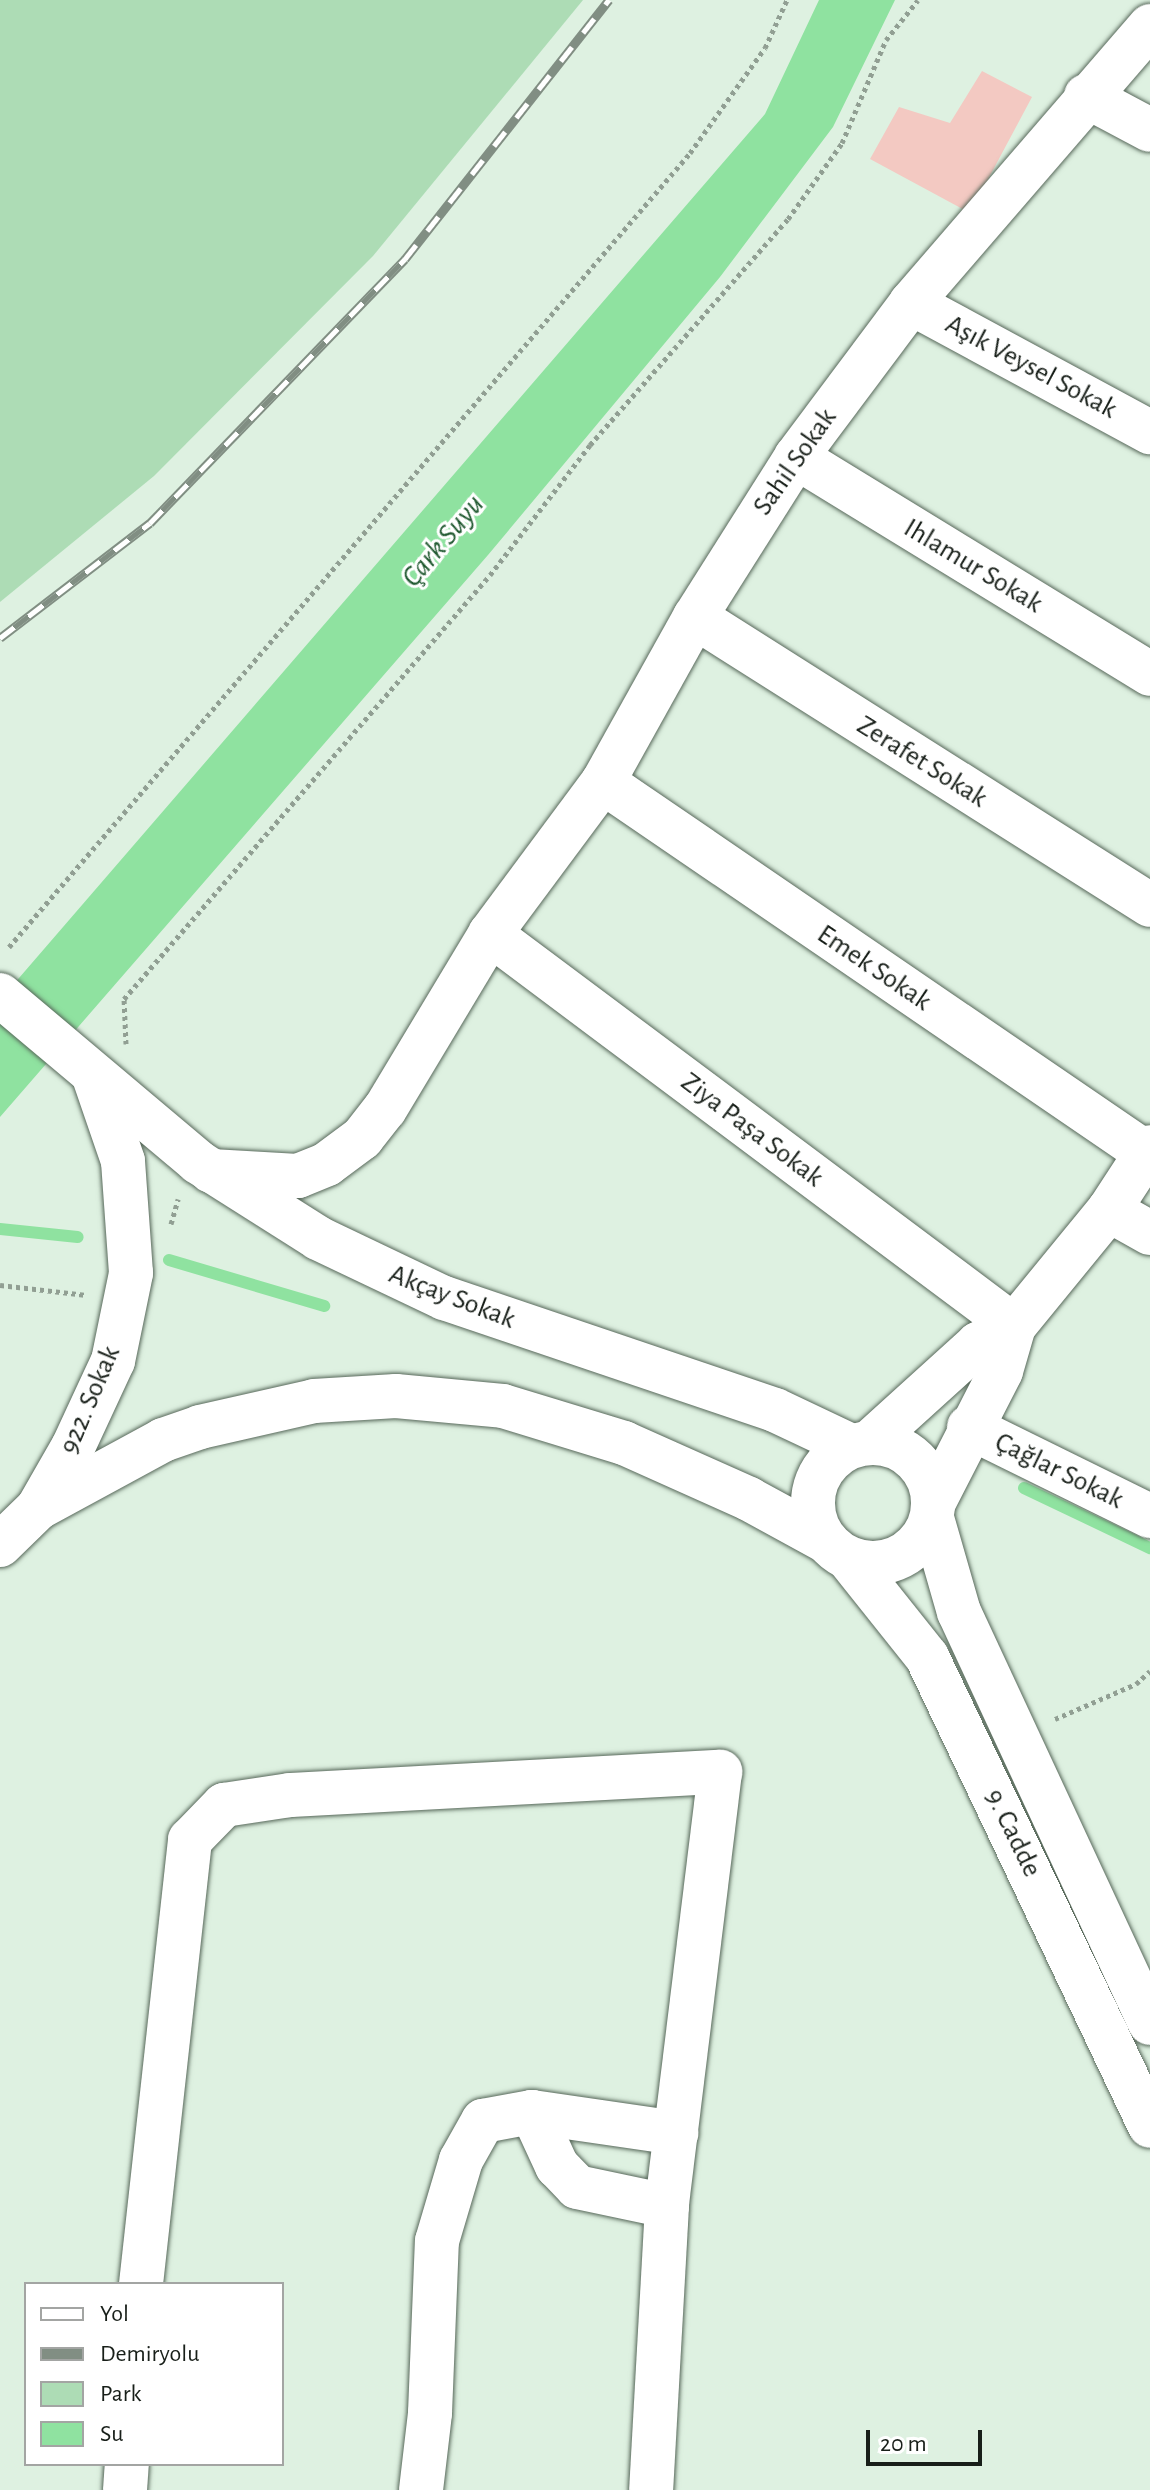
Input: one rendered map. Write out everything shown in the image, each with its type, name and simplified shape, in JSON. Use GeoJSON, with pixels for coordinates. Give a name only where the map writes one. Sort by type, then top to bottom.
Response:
{"type":"FeatureCollection","features":[{"type":"Feature","properties":{"kind":"street","name":"Sahil Sokak"},"geometry":{"type":"LineString","coordinates":[[211,1171],[298,1176],[327,1164],[362,1138],[385,1109],[490,934],[603,782],[695,617],[796,457],[911,303],[1086,96],[1150,26]]}},
{"type":"Feature","properties":{"kind":"street"},"geometry":{"type":"LineString","coordinates":[[1086,96],[1150,130]]}},
{"type":"Feature","properties":{"kind":"street","name":"Aşık Veysel Sokak"},"geometry":{"type":"LineString","coordinates":[[911,303],[1150,432]]}},
{"type":"Feature","properties":{"kind":"street","name":"Ihlamur Sokak"},"geometry":{"type":"LineString","coordinates":[[796,457],[1150,674]]}},
{"type":"Feature","properties":{"kind":"street","name":"Zerafet Sokak"},"geometry":{"type":"LineString","coordinates":[[695,617],[1150,905]]}},
{"type":"Feature","properties":{"kind":"street","name":"Emek Sokak"},"geometry":{"type":"LineString","coordinates":[[603,782],[1148,1150]]}},
{"type":"Feature","properties":{"kind":"street","name":"Ziya Paşa Sokak"},"geometry":{"type":"LineString","coordinates":[[490,934],[1014,1326]]}},
{"type":"Feature","properties":{"kind":"street"},"geometry":{"type":"LineString","coordinates":[[0,995],[93,1075]]}},
{"type":"Feature","properties":{"kind":"street","name":"Akçay Sokak"},"geometry":{"type":"LineString","coordinates":[[93,1075],[211,1171],[278,1215],[399,1279],[775,1410],[860,1444]]}},
{"type":"Feature","properties":{"kind":"street","name":"922. Sokak"},"geometry":{"type":"LineString","coordinates":[[0,1545],[38,1508],[113,1361],[131,1273],[123,1161],[93,1075]]}},
{"type":"Feature","properties":{"kind":"street"},"geometry":{"type":"LineString","coordinates":[[38,1508],[163,1440],[200,1427],[302,1403],[396,1396],[503,1406],[624,1443],[749,1499],[837,1549],[883,1563],[914,1548],[969,1427],[1001,1371],[1014,1326],[1109,1210],[1148,1150]]}},
{"type":"Feature","properties":{"kind":"street"},"geometry":{"type":"LineString","coordinates":[[1109,1210],[1150,1233]]}},
{"type":"Feature","properties":{"kind":"street"},"geometry":{"type":"LineString","coordinates":[[837,1549],[816,1525],[814,1487],[822,1470],[860,1444],[978,1344],[1014,1326]]}},
{"type":"Feature","properties":{"kind":"street","name":"Çağlar Sokak"},"geometry":{"type":"LineString","coordinates":[[969,1427],[1150,1516]]}},
{"type":"Feature","properties":{"kind":"street"},"geometry":{"type":"LineString","coordinates":[[860,1444],[893,1446],[915,1458],[925,1471],[933,1510]]}},
{"type":"Feature","properties":{"kind":"street","name":"9. Cadde"},"geometry":{"type":"LineString","coordinates":[[933,1510],[959,1612],[1150,2023]]}},
{"type":"Feature","properties":{"kind":"street","name":"9. Cadde"},"geometry":{"type":"LineString","coordinates":[[837,1549],[927,1657],[1150,2126]]}},
{"type":"Feature","properties":{"kind":"street"},"geometry":{"type":"LineString","coordinates":[[141,2282],[190,1840],[224,1805],[290,1795],[720,1772],[667,2206],[651,2490]]}},
{"type":"Feature","properties":{"kind":"street"},"geometry":{"type":"LineString","coordinates":[[421,2490],[430,2413],[437,2241],[461,2160],[483,2121],[532,2112],[676,2133]]}},
{"type":"Feature","properties":{"kind":"street"},"geometry":{"type":"LineString","coordinates":[[532,2112],[557,2166],[577,2187],[667,2206]]}},
{"type":"Feature","properties":{"kind":"street"},"geometry":{"type":"LineString","coordinates":[[125,2490],[127,2466]]}},
{"type":"Feature","properties":{"kind":"path"},"geometry":{"type":"LineString","coordinates":[[9,947],[690,153],[765,48],[787,0]]}},
{"type":"Feature","properties":{"kind":"path"},"geometry":{"type":"LineString","coordinates":[[126,1046],[121,1024],[124,999],[490,575],[590,445],[788,219],[842,143],[886,40],[918,0]]}},
{"type":"Feature","properties":{"kind":"path"},"geometry":{"type":"LineString","coordinates":[[0,1285],[85,1295]]}},
{"type":"Feature","properties":{"kind":"path"},"geometry":{"type":"LineString","coordinates":[[1017,1736],[1136,1684],[1150,1671]]}},
{"type":"Feature","properties":{"kind":"green space"},"geometry":{"type":"Polygon","coordinates":[[[0,0],[583,0],[373,256],[154,476],[0,602],[0,0]]]}},
{"type":"Feature","properties":{"kind":"water","name":"Çark Suyu"},"geometry":{"type":"Polygon","coordinates":[[[819,0],[895,0],[833,127],[720,277],[488,555],[0,1117],[0,1000],[765,114],[819,0]]]}},
{"type":"Feature","properties":{"kind":"building"},"geometry":{"type":"Polygon","coordinates":[[[982,71],[1032,97],[970,213],[870,159],[899,107],[950,123],[982,71]]]}},
{"type":"Feature","properties":{"kind":"waterway"},"geometry":{"type":"LineString","coordinates":[[0,1229],[78,1237]]}},
{"type":"Feature","properties":{"kind":"waterway"},"geometry":{"type":"LineString","coordinates":[[169,1260],[324,1306]]}},
{"type":"Feature","properties":{"kind":"waterway"},"geometry":{"type":"LineString","coordinates":[[1024,1488],[1150,1548]]}},
{"type":"Feature","properties":{"kind":"railway"},"geometry":{"type":"LineString","coordinates":[[0,638],[150,523],[405,259],[609,0]]}}]}
